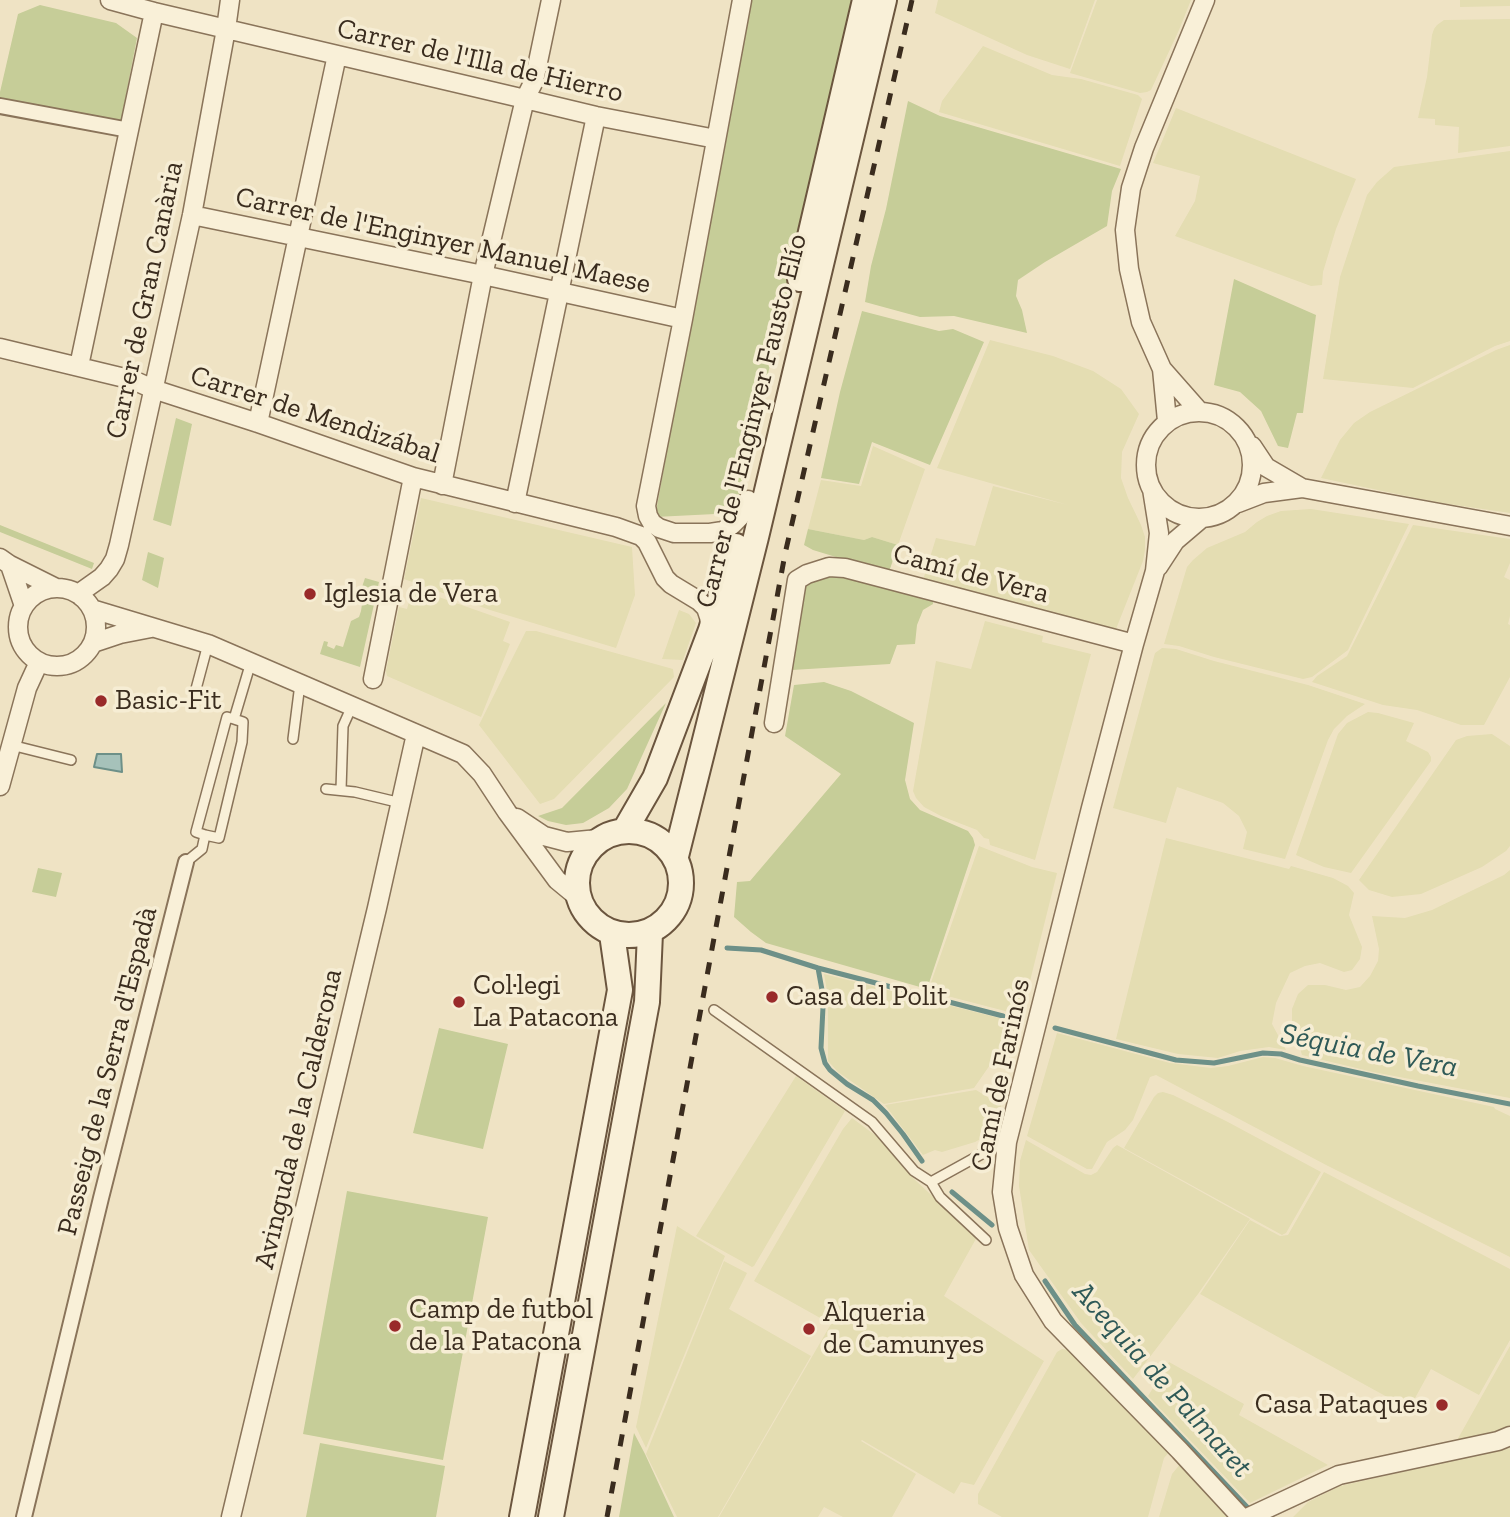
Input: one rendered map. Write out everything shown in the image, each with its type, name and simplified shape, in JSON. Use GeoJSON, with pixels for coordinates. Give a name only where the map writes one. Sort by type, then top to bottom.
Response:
{"type":"FeatureCollection","features":[{"type":"Feature","properties":{"kind":"main road","name":"Carrer de l'Enginyer Fausto Elío"},"geometry":{"type":"LineString","coordinates":[[625,830],[655,778],[711,630],[731,567],[865,0]]}},
{"type":"Feature","properties":{"kind":"main road","name":"Carrer de l'Enginyer Fausto Elío"},"geometry":{"type":"LineString","coordinates":[[676,856],[884,0]]}},
{"type":"Feature","properties":{"kind":"main road"},"geometry":{"type":"LineString","coordinates":[[625,830],[640,830],[654,835],[676,856],[680,873],[679,891],[673,908],[650,933],[624,937],[611,934],[593,922],[585,912],[578,884],[580,870],[587,853],[598,839],[625,830]]}},
{"type":"Feature","properties":{"kind":"main road"},"geometry":{"type":"LineString","coordinates":[[551,1517],[647,1002],[650,933]]}},
{"type":"Feature","properties":{"kind":"main road"},"geometry":{"type":"LineString","coordinates":[[522,1517],[620,990],[611,934]]}},
{"type":"Feature","properties":{"kind":"street","name":"Carrer de l'Illa de Hierro"},"geometry":{"type":"LineString","coordinates":[[110,0],[596,116],[716,139]]}},
{"type":"Feature","properties":{"kind":"street","name":"Carrer de Gran Canària"},"geometry":{"type":"LineString","coordinates":[[78,594],[102,577],[115,559],[192,215],[230,0]]}},
{"type":"Feature","properties":{"kind":"street"},"geometry":{"type":"LineString","coordinates":[[442,485],[483,275],[525,99],[534,80],[551,0]]}},
{"type":"Feature","properties":{"kind":"street"},"geometry":{"type":"LineString","coordinates":[[616,527],[636,522],[646,506],[742,0]]}},
{"type":"Feature","properties":{"kind":"street"},"geometry":{"type":"LineString","coordinates":[[1199,411],[1162,369],[1141,322],[1129,269],[1125,230],[1131,188],[1144,148],[1205,0]]}},
{"type":"Feature","properties":{"kind":"street"},"geometry":{"type":"LineString","coordinates":[[79,366],[154,12]]}},
{"type":"Feature","properties":{"kind":"street"},"geometry":{"type":"LineString","coordinates":[[258,423],[337,55]]}},
{"type":"Feature","properties":{"kind":"street"},"geometry":{"type":"LineString","coordinates":[[0,106],[129,130]]}},
{"type":"Feature","properties":{"kind":"street"},"geometry":{"type":"LineString","coordinates":[[514,503],[596,116]]}},
{"type":"Feature","properties":{"kind":"street","name":"Carrer de l'Enginyer Manuel Maese"},"geometry":{"type":"LineString","coordinates":[[192,215],[683,319]]}},
{"type":"Feature","properties":{"kind":"street","name":"Carrer de Mendizábal"},"geometry":{"type":"LineString","coordinates":[[0,348],[133,380],[413,477],[616,527],[641,536],[647,542],[665,578],[706,608],[711,630]]}},
{"type":"Feature","properties":{"kind":"street"},"geometry":{"type":"LineString","coordinates":[[1162,369],[1167,421]]}},
{"type":"Feature","properties":{"kind":"street"},"geometry":{"type":"LineString","coordinates":[[1302,488],[1266,467],[1238,428],[1227,418],[1213,413],[1199,411],[1182,414],[1167,421],[1149,445],[1147,475],[1152,489],[1160,502],[1187,517],[1215,516],[1264,493],[1302,488],[1510,526]]}},
{"type":"Feature","properties":{"kind":"street"},"geometry":{"type":"LineString","coordinates":[[1238,503],[1248,489],[1253,472],[1253,455],[1247,439]]}},
{"type":"Feature","properties":{"kind":"street"},"geometry":{"type":"LineString","coordinates":[[373,679],[413,477]]}},
{"type":"Feature","properties":{"kind":"street","name":"Camí de Farinós"},"geometry":{"type":"LineString","coordinates":[[1152,489],[1159,533],[1155,571],[1094,795],[1007,1142],[1002,1192],[1009,1228],[1024,1275],[1053,1321],[1241,1517]]}},
{"type":"Feature","properties":{"kind":"street","name":"Carrer de l'Enginyer Fausto Elío"},"geometry":{"type":"LineString","coordinates":[[646,506],[652,523],[659,528],[674,533],[710,533],[723,531],[732,525],[740,517],[748,500]]}},
{"type":"Feature","properties":{"kind":"street","name":"Camí de Farinós"},"geometry":{"type":"LineString","coordinates":[[1155,571],[1175,541],[1202,518]]}},
{"type":"Feature","properties":{"kind":"street"},"geometry":{"type":"LineString","coordinates":[[5,561],[57,588]]}},
{"type":"Feature","properties":{"kind":"street"},"geometry":{"type":"LineString","coordinates":[[5,561],[24,606]]}},
{"type":"Feature","properties":{"kind":"street","name":"Camí de Vera"},"geometry":{"type":"LineString","coordinates":[[774,723],[797,580],[830,567],[845,568],[1134,644]]}},
{"type":"Feature","properties":{"kind":"street"},"geometry":{"type":"LineString","coordinates":[[68,589],[78,594],[86,600],[96,620],[93,643],[86,654],[76,662],[51,666],[39,662],[21,645],[19,618],[24,606],[33,596],[44,590],[68,589]]}},
{"type":"Feature","properties":{"kind":"street"},"geometry":{"type":"LineString","coordinates":[[92,609],[208,644],[463,754],[482,774],[557,880],[580,899]]}},
{"type":"Feature","properties":{"kind":"street"},"geometry":{"type":"LineString","coordinates":[[93,643],[155,627]]}},
{"type":"Feature","properties":{"kind":"street"},"geometry":{"type":"LineString","coordinates":[[0,786],[26,688],[39,662]]}},
{"type":"Feature","properties":{"kind":"street","name":"Avinguda de la Calderona"},"geometry":{"type":"LineString","coordinates":[[231,1517],[416,734]]}},
{"type":"Feature","properties":{"kind":"street"},"geometry":{"type":"LineString","coordinates":[[507,812],[544,836],[567,842],[598,839]]}},
{"type":"Feature","properties":{"kind":"street","name":"Passeig de la Serra d'Espadà"},"geometry":{"type":"LineString","coordinates":[[24,1517],[186,862]]}},
{"type":"Feature","properties":{"kind":"street"},"geometry":{"type":"LineString","coordinates":[[1249,1517],[1339,1475],[1498,1441],[1510,1436]]}},
{"type":"Feature","properties":{"kind":"lane"},"geometry":{"type":"LineString","coordinates":[[196,689],[208,644]]}},
{"type":"Feature","properties":{"kind":"lane"},"geometry":{"type":"LineString","coordinates":[[205,835],[196,832],[227,717],[234,719],[251,662]]}},
{"type":"Feature","properties":{"kind":"lane"},"geometry":{"type":"LineString","coordinates":[[293,739],[300,684]]}},
{"type":"Feature","properties":{"kind":"lane"},"geometry":{"type":"LineString","coordinates":[[341,790],[343,726],[352,706]]}},
{"type":"Feature","properties":{"kind":"lane","name":"Passeig de la Serra d'Espadà"},"geometry":{"type":"LineString","coordinates":[[186,862],[202,849],[205,835],[219,838],[242,742],[243,722],[234,719]]}},
{"type":"Feature","properties":{"kind":"lane"},"geometry":{"type":"LineString","coordinates":[[11,745],[71,760]]}},
{"type":"Feature","properties":{"kind":"lane"},"geometry":{"type":"LineString","coordinates":[[326,789],[355,792],[401,803]]}},
{"type":"Feature","properties":{"kind":"lane"},"geometry":{"type":"LineString","coordinates":[[714,1010],[872,1122],[915,1171],[931,1182],[940,1196],[986,1240]]}},
{"type":"Feature","properties":{"kind":"lane"},"geometry":{"type":"LineString","coordinates":[[931,1182],[1007,1142]]}},
{"type":"Feature","properties":{"kind":"shaded area"},"geometry":{"type":"Polygon","coordinates":[[[938,0],[1095,0],[1070,69],[1027,55],[935,13],[938,0]]]}},
{"type":"Feature","properties":{"kind":"shaded area"},"geometry":{"type":"Polygon","coordinates":[[[1097,0],[1191,0],[1151,90],[1140,93],[1070,73],[1097,0]]]}},
{"type":"Feature","properties":{"kind":"shaded area"},"geometry":{"type":"Polygon","coordinates":[[[1460,0],[1510,0],[1510,6],[1460,7],[1460,0]]]}},
{"type":"Feature","properties":{"kind":"shaded area"},"geometry":{"type":"Polygon","coordinates":[[[1510,19],[1510,146],[1458,153],[1459,127],[1435,125],[1435,119],[1418,118],[1434,29],[1444,20],[1510,19]]]}},
{"type":"Feature","properties":{"kind":"shaded area"},"geometry":{"type":"Polygon","coordinates":[[[983,46],[1052,75],[1081,79],[1138,95],[1142,99],[1120,166],[939,112],[942,101],[983,46]]]}},
{"type":"Feature","properties":{"kind":"shaded area"},"geometry":{"type":"Polygon","coordinates":[[[1176,108],[1356,179],[1336,229],[1323,272],[1322,285],[1311,286],[1175,236],[1195,201],[1200,176],[1153,163],[1176,108]]]}},
{"type":"Feature","properties":{"kind":"shaded area"},"geometry":{"type":"Polygon","coordinates":[[[1510,151],[1510,341],[1413,388],[1323,379],[1340,277],[1367,195],[1377,182],[1394,167],[1510,151]]]}},
{"type":"Feature","properties":{"kind":"shaded area"},"geometry":{"type":"Polygon","coordinates":[[[990,340],[1053,356],[1093,371],[1121,389],[1139,414],[1122,452],[1121,478],[1145,537],[1145,550],[1116,629],[1105,629],[923,580],[936,538],[975,546],[993,486],[1068,505],[937,468],[990,340]]]}},
{"type":"Feature","properties":{"kind":"shaded area"},"geometry":{"type":"Polygon","coordinates":[[[1510,345],[1510,513],[1435,502],[1321,478],[1340,440],[1354,423],[1370,412],[1510,345]]]}},
{"type":"Feature","properties":{"kind":"shaded area"},"geometry":{"type":"Polygon","coordinates":[[[873,446],[925,469],[898,545],[872,537],[864,540],[808,529],[821,480],[861,486],[873,446]]]}},
{"type":"Feature","properties":{"kind":"shaded area"},"geometry":{"type":"Polygon","coordinates":[[[421,498],[632,547],[635,595],[616,648],[490,610],[404,579],[421,498]]]}},
{"type":"Feature","properties":{"kind":"shaded area"},"geometry":{"type":"Polygon","coordinates":[[[1311,509],[1409,524],[1348,650],[1312,677],[1303,679],[1164,644],[1187,567],[1193,560],[1207,548],[1245,532],[1267,516],[1281,511],[1311,509]]]}},
{"type":"Feature","properties":{"kind":"shaded area"},"geometry":{"type":"Polygon","coordinates":[[[1413,525],[1510,539],[1510,563],[1504,577],[1510,580],[1510,677],[1484,725],[1461,725],[1417,710],[1383,705],[1312,682],[1347,656],[1413,525]]]}},
{"type":"Feature","properties":{"kind":"shaded area"},"geometry":{"type":"Polygon","coordinates":[[[413,588],[510,622],[503,641],[510,644],[481,717],[387,676],[399,607],[407,609],[413,588]]]}},
{"type":"Feature","properties":{"kind":"shaded area"},"geometry":{"type":"Polygon","coordinates":[[[679,610],[689,614],[696,623],[683,660],[662,659],[679,610]]]}},
{"type":"Feature","properties":{"kind":"shaded area"},"geometry":{"type":"Polygon","coordinates":[[[985,621],[1043,636],[1042,642],[1091,654],[1035,860],[990,845],[989,839],[984,838],[977,830],[924,807],[913,791],[936,661],[971,669],[985,621]]]}},
{"type":"Feature","properties":{"kind":"shaded area"},"geometry":{"type":"Polygon","coordinates":[[[526,631],[536,631],[673,669],[674,677],[554,799],[540,804],[479,725],[526,631]]]}},
{"type":"Feature","properties":{"kind":"shaded area"},"geometry":{"type":"Polygon","coordinates":[[[1162,648],[1176,649],[1308,685],[1365,704],[1347,716],[1334,729],[1328,740],[1285,859],[1243,849],[1247,832],[1239,816],[1223,803],[1177,787],[1166,823],[1113,808],[1155,653],[1162,648]]]}},
{"type":"Feature","properties":{"kind":"shaded area"},"geometry":{"type":"Polygon","coordinates":[[[1368,712],[1414,723],[1406,741],[1428,752],[1431,761],[1351,873],[1324,867],[1296,855],[1338,734],[1347,723],[1368,712]]]}},
{"type":"Feature","properties":{"kind":"shaded area"},"geometry":{"type":"Polygon","coordinates":[[[1492,734],[1510,746],[1510,846],[1482,867],[1421,894],[1392,897],[1369,890],[1359,880],[1456,740],[1467,736],[1492,734]]]}},
{"type":"Feature","properties":{"kind":"shaded area"},"geometry":{"type":"Polygon","coordinates":[[[1166,838],[1333,878],[1348,886],[1354,893],[1349,915],[1362,947],[1360,959],[1352,970],[1344,972],[1320,963],[1290,973],[1276,1003],[1272,1024],[1286,1050],[1269,1047],[1240,1051],[1218,1058],[1178,1054],[1116,1039],[1166,838]]]}},
{"type":"Feature","properties":{"kind":"shaded area"},"geometry":{"type":"Polygon","coordinates":[[[979,846],[1032,867],[1057,873],[1028,989],[1009,1012],[928,991],[979,846]]]}},
{"type":"Feature","properties":{"kind":"shaded area"},"geometry":{"type":"Polygon","coordinates":[[[1510,870],[1510,1098],[1373,1072],[1302,1055],[1292,1022],[1292,1009],[1298,994],[1308,985],[1325,985],[1346,990],[1360,987],[1378,961],[1379,949],[1372,916],[1405,918],[1432,910],[1510,870]]]}},
{"type":"Feature","properties":{"kind":"shaded area"},"geometry":{"type":"Polygon","coordinates":[[[824,974],[1019,1023],[974,1088],[884,1104],[838,1072],[828,1061],[828,996],[824,974]]]}},
{"type":"Feature","properties":{"kind":"shaded area"},"geometry":{"type":"Polygon","coordinates":[[[1057,1033],[1170,1063],[1211,1068],[1263,1057],[1275,1058],[1494,1107],[1510,1116],[1510,1257],[1328,1166],[1156,1075],[1150,1077],[1133,1120],[1125,1130],[1107,1142],[1092,1169],[1087,1169],[1027,1136],[1057,1033]]]}},
{"type":"Feature","properties":{"kind":"shaded area"},"geometry":{"type":"Polygon","coordinates":[[[796,1076],[845,1111],[752,1267],[696,1236],[796,1076]]]}},
{"type":"Feature","properties":{"kind":"shaded area"},"geometry":{"type":"Polygon","coordinates":[[[976,1090],[1001,1105],[999,1121],[994,1129],[975,1142],[942,1152],[935,1150],[923,1155],[885,1105],[976,1090]]]}},
{"type":"Feature","properties":{"kind":"shaded area"},"geometry":{"type":"Polygon","coordinates":[[[1163,1092],[1226,1121],[1321,1172],[1286,1233],[1282,1235],[1124,1148],[1154,1097],[1163,1092]]]}},
{"type":"Feature","properties":{"kind":"shaded area"},"geometry":{"type":"Polygon","coordinates":[[[852,1118],[879,1138],[915,1180],[977,1237],[944,1296],[1044,1361],[974,1485],[961,1482],[954,1494],[862,1440],[916,1474],[892,1517],[843,1517],[824,1507],[818,1517],[719,1517],[831,1324],[754,1281],[852,1118]]]}},
{"type":"Feature","properties":{"kind":"shaded area"},"geometry":{"type":"Polygon","coordinates":[[[1026,1140],[1091,1175],[1097,1172],[1117,1145],[1250,1219],[1198,1294],[1133,1379],[1081,1323],[1029,1250],[1019,1186],[1020,1161],[1026,1140]]]}},
{"type":"Feature","properties":{"kind":"shaded area"},"geometry":{"type":"Polygon","coordinates":[[[1324,1172],[1510,1269],[1510,1340],[1479,1395],[1431,1369],[1409,1409],[1200,1294],[1250,1220],[1280,1236],[1288,1235],[1324,1172]]]}},
{"type":"Feature","properties":{"kind":"shaded area"},"geometry":{"type":"Polygon","coordinates":[[[677,1226],[725,1256],[646,1448],[636,1427],[677,1226]]]}},
{"type":"Feature","properties":{"kind":"shaded area"},"geometry":{"type":"Polygon","coordinates":[[[724,1261],[747,1273],[729,1309],[811,1356],[718,1517],[677,1517],[646,1454],[724,1261]]]}},
{"type":"Feature","properties":{"kind":"shaded area"},"geometry":{"type":"Polygon","coordinates":[[[1510,1346],[1510,1426],[1456,1442],[1510,1346]]]}},
{"type":"Feature","properties":{"kind":"shaded area"},"geometry":{"type":"Polygon","coordinates":[[[1062,1349],[1074,1351],[1171,1450],[1164,1458],[1148,1517],[1002,1517],[978,1504],[978,1494],[1057,1352],[1062,1349]]]}},
{"type":"Feature","properties":{"kind":"shaded area"},"geometry":{"type":"Polygon","coordinates":[[[1169,1362],[1244,1404],[1239,1415],[1328,1465],[1250,1503],[1148,1396],[1169,1362]]]}},
{"type":"Feature","properties":{"kind":"shaded area"},"geometry":{"type":"Polygon","coordinates":[[[1510,1448],[1510,1517],[1293,1517],[1308,1502],[1340,1486],[1510,1448]]]}},
{"type":"Feature","properties":{"kind":"shaded area"},"geometry":{"type":"Polygon","coordinates":[[[1181,1463],[1227,1517],[1159,1517],[1172,1474],[1181,1463]]]}},
{"type":"Feature","properties":{"kind":"green space"},"geometry":{"type":"Polygon","coordinates":[[[749,0],[853,0],[824,137],[735,513],[655,517],[749,0]]]}},
{"type":"Feature","properties":{"kind":"green space"},"geometry":{"type":"Polygon","coordinates":[[[40,5],[116,23],[137,38],[120,126],[0,103],[0,92],[18,14],[40,5]]]}},
{"type":"Feature","properties":{"kind":"green space"},"geometry":{"type":"Polygon","coordinates":[[[908,101],[940,116],[1121,169],[1112,191],[1107,226],[1018,280],[1016,296],[1027,333],[954,316],[920,317],[865,302],[908,101]]]}},
{"type":"Feature","properties":{"kind":"green space"},"geometry":{"type":"Polygon","coordinates":[[[1234,279],[1316,315],[1303,413],[1297,413],[1288,448],[1278,446],[1261,411],[1240,392],[1214,385],[1234,279]]]}},
{"type":"Feature","properties":{"kind":"green space"},"geometry":{"type":"Polygon","coordinates":[[[862,311],[939,331],[953,329],[984,342],[930,465],[872,442],[859,484],[821,478],[862,311]]]}},
{"type":"Feature","properties":{"kind":"green space"},"geometry":{"type":"Polygon","coordinates":[[[176,418],[192,424],[171,526],[153,520],[176,418]]]}},
{"type":"Feature","properties":{"kind":"green space"},"geometry":{"type":"Polygon","coordinates":[[[0,525],[94,563],[92,569],[0,532],[0,525]]]}},
{"type":"Feature","properties":{"kind":"green space"},"geometry":{"type":"Polygon","coordinates":[[[808,529],[864,540],[872,537],[898,545],[890,569],[885,572],[804,545],[808,529]]]}},
{"type":"Feature","properties":{"kind":"green space"},"geometry":{"type":"Polygon","coordinates":[[[148,552],[164,558],[158,588],[142,580],[148,552]]]}},
{"type":"Feature","properties":{"kind":"green space"},"geometry":{"type":"Polygon","coordinates":[[[836,574],[933,600],[933,604],[923,610],[917,625],[915,644],[897,645],[890,664],[792,670],[789,668],[803,585],[818,577],[836,574]]]}},
{"type":"Feature","properties":{"kind":"green space"},"geometry":{"type":"Polygon","coordinates":[[[365,578],[379,582],[360,667],[320,654],[324,641],[334,649],[336,645],[343,647],[351,621],[359,617],[361,611],[359,596],[365,578]]]}},
{"type":"Feature","properties":{"kind":"green space"},"geometry":{"type":"Polygon","coordinates":[[[824,682],[851,691],[914,723],[905,780],[910,799],[920,810],[968,831],[973,838],[975,845],[927,989],[766,943],[734,917],[737,882],[750,881],[841,774],[785,736],[794,685],[824,682]]]}},
{"type":"Feature","properties":{"kind":"green space"},"geometry":{"type":"Polygon","coordinates":[[[666,703],[627,789],[609,808],[583,823],[566,825],[538,816],[562,808],[666,703]]]}},
{"type":"Feature","properties":{"kind":"green space"},"geometry":{"type":"Polygon","coordinates":[[[38,868],[62,873],[56,897],[32,892],[38,868]]]}},
{"type":"Feature","properties":{"kind":"green space"},"geometry":{"type":"Polygon","coordinates":[[[439,1028],[508,1044],[483,1149],[413,1133],[439,1028]]]}},
{"type":"Feature","properties":{"kind":"green space","name":"Camp de futbol de la Patacona"},"geometry":{"type":"Polygon","coordinates":[[[347,1191],[488,1217],[443,1460],[303,1434],[347,1191]]]}},
{"type":"Feature","properties":{"kind":"green space"},"geometry":{"type":"Polygon","coordinates":[[[634,1433],[645,1454],[674,1517],[619,1517],[634,1433]]]}},
{"type":"Feature","properties":{"kind":"green space"},"geometry":{"type":"Polygon","coordinates":[[[320,1443],[445,1466],[436,1517],[306,1517],[320,1443]]]}},
{"type":"Feature","properties":{"kind":"water"},"geometry":{"type":"Polygon","coordinates":[[[97,754],[121,754],[122,772],[94,767],[97,754]]]}},
{"type":"Feature","properties":{"kind":"waterway","name":"Séquia de Vera"},"geometry":{"type":"LineString","coordinates":[[727,948],[761,950],[818,968],[1003,1016]]}},
{"type":"Feature","properties":{"kind":"waterway","name":"Acequia de Palmaret"},"geometry":{"type":"LineString","coordinates":[[818,968],[823,1007],[821,1048],[825,1063],[847,1084],[873,1100],[886,1113],[922,1161]]}},
{"type":"Feature","properties":{"kind":"waterway","name":"Séquia de Vera"},"geometry":{"type":"LineString","coordinates":[[1055,1028],[1176,1060],[1214,1063],[1263,1053],[1281,1054],[1510,1104]]}},
{"type":"Feature","properties":{"kind":"waterway","name":"Acequia de Palmaret"},"geometry":{"type":"LineString","coordinates":[[952,1192],[992,1225]]}},
{"type":"Feature","properties":{"kind":"waterway","name":"Acequia de Palmaret"},"geometry":{"type":"LineString","coordinates":[[1045,1281],[1075,1325],[1248,1508]]}},
{"type":"Feature","properties":{"kind":"railway"},"geometry":{"type":"LineString","coordinates":[[607,1517],[785,554],[912,0]]}},
{"type":"Feature","properties":{"kind":"place","name":"Iglesia de Vera"},"geometry":{"type":"Point","coordinates":[310,594]}},
{"type":"Feature","properties":{"kind":"place","name":"Basic-Fit"},"geometry":{"type":"Point","coordinates":[101,701]}},
{"type":"Feature","properties":{"kind":"place","name":"Casa del Polit"},"geometry":{"type":"Point","coordinates":[772,997]}},
{"type":"Feature","properties":{"kind":"place","name":"Col·legi La Patacona"},"geometry":{"type":"Point","coordinates":[459,1002]}},
{"type":"Feature","properties":{"kind":"place","name":"Camp de futbol de la Patacona"},"geometry":{"type":"Point","coordinates":[395,1326]}},
{"type":"Feature","properties":{"kind":"place","name":"Alqueria de Camunyes"},"geometry":{"type":"Point","coordinates":[809,1329]}},
{"type":"Feature","properties":{"kind":"place","name":"Casa Pataques"},"geometry":{"type":"Point","coordinates":[1442,1405]}}]}
